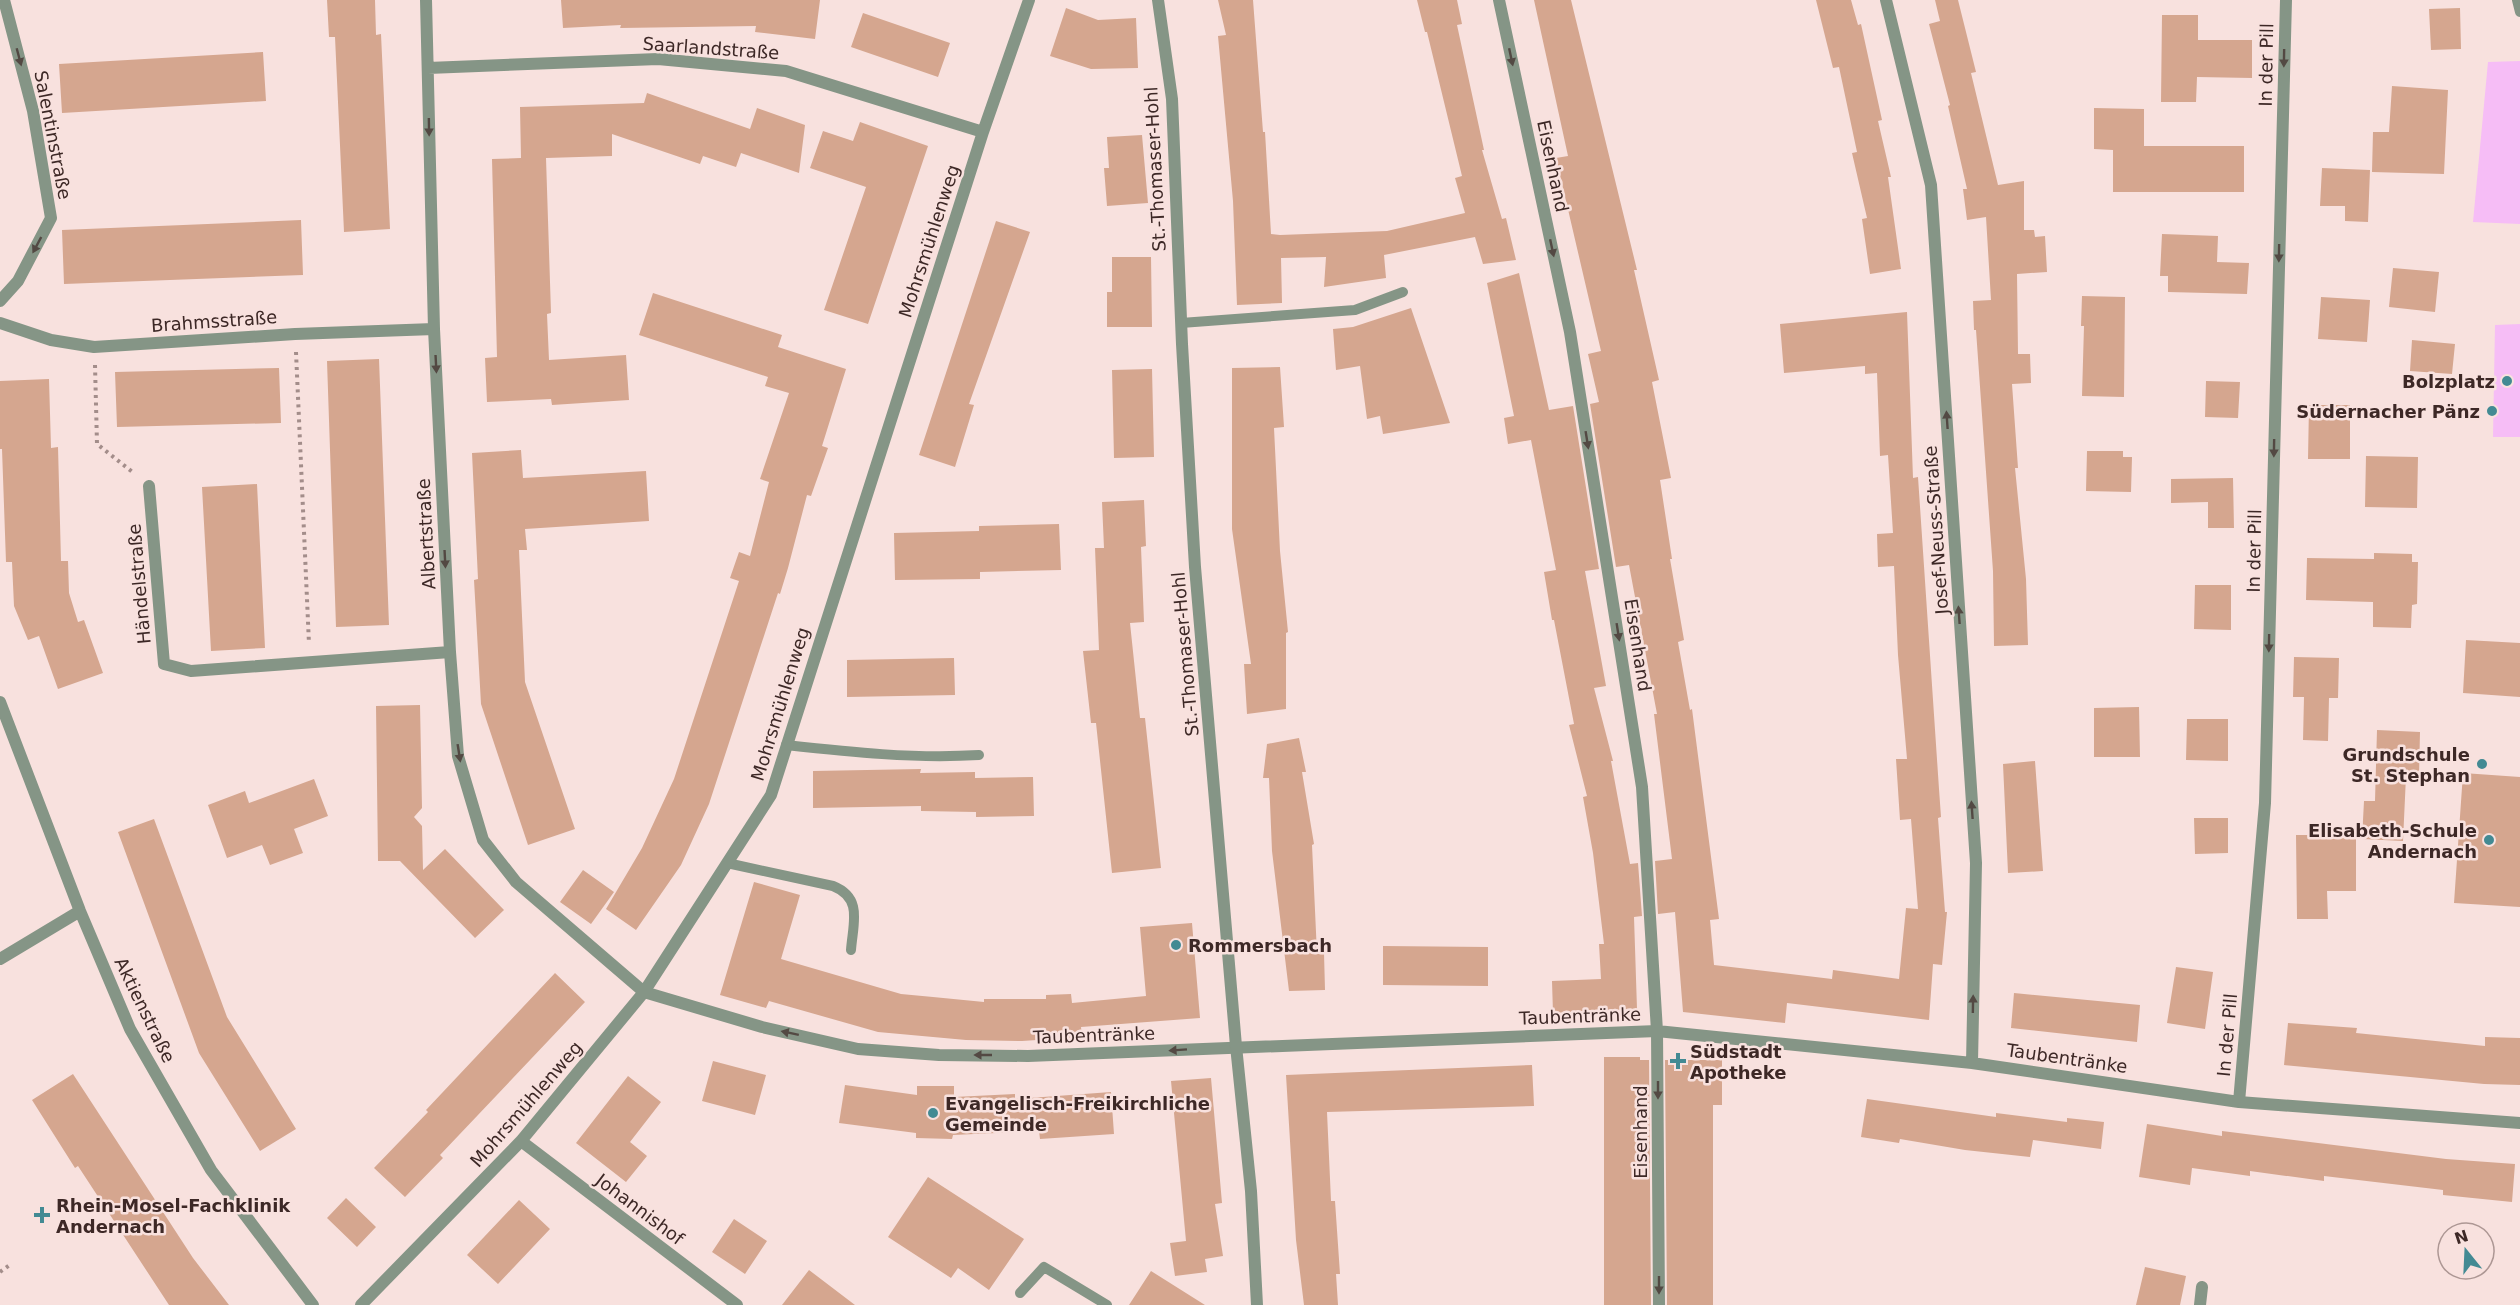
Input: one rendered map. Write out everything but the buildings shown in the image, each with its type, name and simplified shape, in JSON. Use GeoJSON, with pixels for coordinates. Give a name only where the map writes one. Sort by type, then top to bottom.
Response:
{"type":"FeatureCollection","features":[{"type":"Feature","properties":{"kind":"street","name":"Salentinstraße"},"geometry":{"type":"LineString","coordinates":[[0,301],[18,281],[51,218],[33,111],[4,0]]}},
{"type":"Feature","properties":{"kind":"street","name":"Albertstraße"},"geometry":{"type":"LineString","coordinates":[[426,0],[434,329],[450,652],[458,756],[483,840],[516,882],[644,992]]}},
{"type":"Feature","properties":{"kind":"street","name":"Mohrsmühlenweg"},"geometry":{"type":"LineString","coordinates":[[361,1305],[521,1141],[644,992],[771,795],[983,132],[1029,0]]}},
{"type":"Feature","properties":{"kind":"street","name":"St.-Thomaser-Hohl"},"geometry":{"type":"LineString","coordinates":[[1158,0],[1172,99],[1181,323],[1195,567],[1236,1046],[1251,1191],[1257,1305]]}},
{"type":"Feature","properties":{"kind":"street","name":"Eisenhand"},"geometry":{"type":"LineString","coordinates":[[1499,0],[1570,332],[1642,787],[1657,1031],[1659,1305]]}},
{"type":"Feature","properties":{"kind":"street","name":"Josef-Neuss-Straße"},"geometry":{"type":"LineString","coordinates":[[1886,0],[1931,185],[1976,863],[1972,1063]]}},
{"type":"Feature","properties":{"kind":"street","name":"In der Pill"},"geometry":{"type":"LineString","coordinates":[[2239,1102],[2265,803],[2286,0]]}},
{"type":"Feature","properties":{"kind":"street","name":"Saarlandstraße"},"geometry":{"type":"LineString","coordinates":[[428,68],[658,59],[786,71],[983,132]]}},
{"type":"Feature","properties":{"kind":"street","name":"Brahmsstraße"},"geometry":{"type":"LineString","coordinates":[[0,323],[51,340],[94,347],[296,334],[434,329]]}},
{"type":"Feature","properties":{"kind":"street","name":"Händelstraße"},"geometry":{"type":"LineString","coordinates":[[149,486],[164,664],[190,671],[450,652]]}},
{"type":"Feature","properties":{"kind":"street","name":"Aktienstraße"},"geometry":{"type":"LineString","coordinates":[[0,702],[80,911],[130,1029],[211,1170],[313,1305]]}},
{"type":"Feature","properties":{"kind":"street"},"geometry":{"type":"LineString","coordinates":[[0,959],[80,911]]}},
{"type":"Feature","properties":{"kind":"street","name":"Taubentränke"},"geometry":{"type":"LineString","coordinates":[[644,992],[762,1027],[858,1048],[939,1055],[1028,1056],[1657,1031],[1972,1063],[2239,1102],[2520,1124]]}},
{"type":"Feature","properties":{"kind":"street","name":"Johannishof"},"geometry":{"type":"LineString","coordinates":[[521,1141],[737,1305]]}},
{"type":"Feature","properties":{"kind":"street"},"geometry":{"type":"LineString","coordinates":[[2200,1305],[2202,1287]]}},
{"type":"Feature","properties":{"kind":"lane"},"geometry":{"type":"LineString","coordinates":[[2517,0],[2520,12]]}},
{"type":"Feature","properties":{"kind":"lane"},"geometry":{"type":"LineString","coordinates":[[1181,323],[1354,310],[1403,292]]}},
{"type":"Feature","properties":{"kind":"lane"},"geometry":{"type":"LineString","coordinates":[[786,745],[866,753],[979,755]]}},
{"type":"Feature","properties":{"kind":"lane"},"geometry":{"type":"LineString","coordinates":[[727,863],[833,886],[845,891],[855,905],[851,950]]}},
{"type":"Feature","properties":{"kind":"lane"},"geometry":{"type":"LineString","coordinates":[[1020,1293],[1044,1267],[1107,1305]]}},
{"type":"Feature","properties":{"kind":"path"},"geometry":{"type":"LineString","coordinates":[[296,334],[310,661]]}},
{"type":"Feature","properties":{"kind":"path"},"geometry":{"type":"LineString","coordinates":[[94,347],[97,444],[149,486]]}},
{"type":"Feature","properties":{"kind":"path"},"geometry":{"type":"LineString","coordinates":[[0,1272],[11,1264]]}},
{"type":"Feature","properties":{"kind":"shaded area"},"geometry":{"type":"Polygon","coordinates":[[[2520,61],[2520,224],[2473,222],[2488,62],[2520,61]]]}},
{"type":"Feature","properties":{"kind":"shaded area","name":"Bolzplatz"},"geometry":{"type":"Polygon","coordinates":[[[2520,324],[2520,437],[2493,437],[2495,325],[2520,324]]]}},
{"type":"Feature","properties":{"kind":"place","name":"Bolzplatz"},"geometry":{"type":"Point","coordinates":[2507,381]}},
{"type":"Feature","properties":{"kind":"place","name":"Südernacher Pänz"},"geometry":{"type":"Point","coordinates":[2492,411]}},
{"type":"Feature","properties":{"kind":"place","name":"Grundschule St. Stephan"},"geometry":{"type":"Point","coordinates":[2482,764]}},
{"type":"Feature","properties":{"kind":"place","name":"Elisabeth-Schule Andernach"},"geometry":{"type":"Point","coordinates":[2489,840]}},
{"type":"Feature","properties":{"kind":"place","name":"Rommersbach"},"geometry":{"type":"Point","coordinates":[1176,945]}},
{"type":"Feature","properties":{"kind":"place","name":"Südstadt Apotheke"},"geometry":{"type":"Point","coordinates":[1678,1061]}},
{"type":"Feature","properties":{"kind":"place","name":"Evangelisch-Freikirchliche Gemeinde"},"geometry":{"type":"Point","coordinates":[933,1113]}},
{"type":"Feature","properties":{"kind":"place","name":"Rhein-Mosel-Fachklinik Andernach"},"geometry":{"type":"Point","coordinates":[42,1215]}}]}
